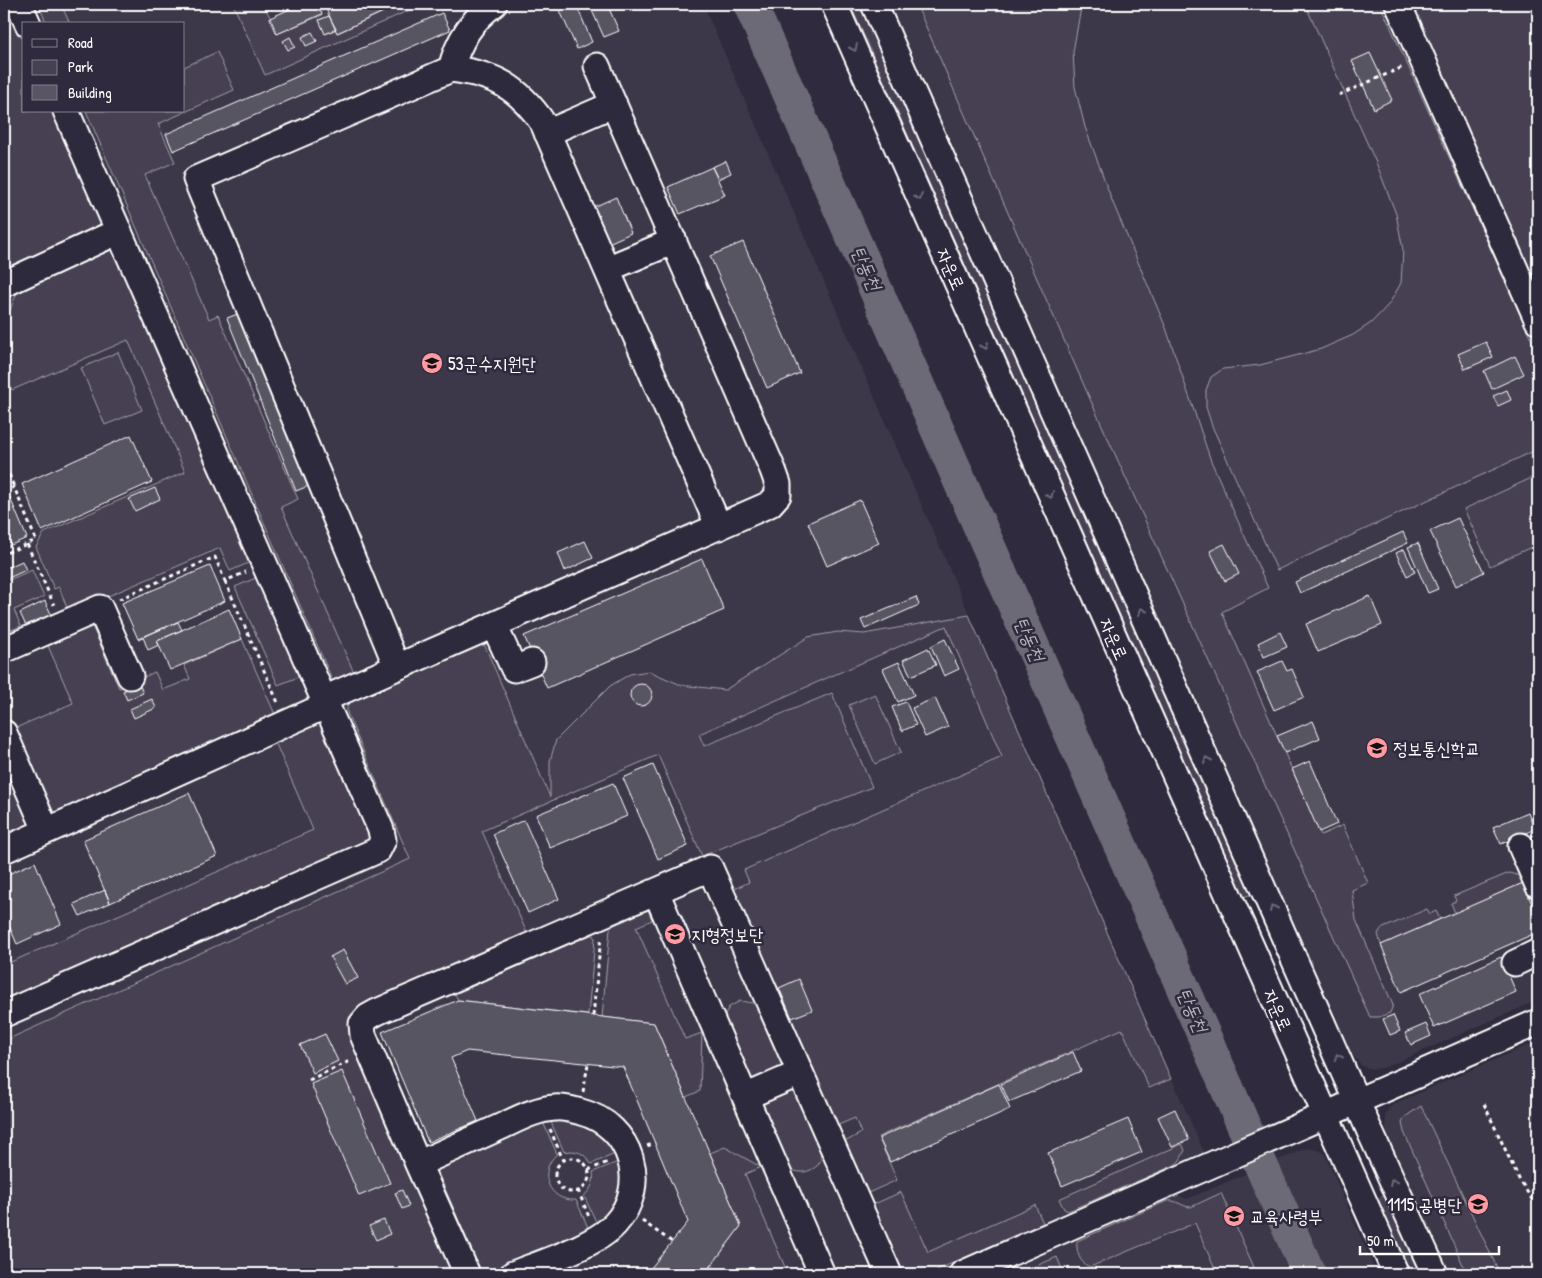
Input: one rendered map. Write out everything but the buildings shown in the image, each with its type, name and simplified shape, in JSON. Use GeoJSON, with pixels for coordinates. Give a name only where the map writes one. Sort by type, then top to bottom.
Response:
{"type":"FeatureCollection","features":[{"type":"Feature","properties":{"kind":"street"},"geometry":{"type":"LineString","coordinates":[[19,4],[27,22]]}},
{"type":"Feature","properties":{"kind":"street"},"geometry":{"type":"LineString","coordinates":[[451,69],[455,54],[471,25],[483,12],[494,4]]}},
{"type":"Feature","properties":{"kind":"street","name":"자운로"},"geometry":{"type":"LineString","coordinates":[[834,4],[1396,1274]]}},
{"type":"Feature","properties":{"kind":"street","name":"자운로"},"geometry":{"type":"LineString","coordinates":[[874,4],[1435,1274]]}},
{"type":"Feature","properties":{"kind":"street"},"geometry":{"type":"LineString","coordinates":[[1398,4],[1538,321]]}},
{"type":"Feature","properties":{"kind":"street"},"geometry":{"type":"LineString","coordinates":[[4,850],[286,723],[397,667],[770,504],[778,495],[778,484],[773,470],[597,66]]}},
{"type":"Feature","properties":{"kind":"street"},"geometry":{"type":"LineString","coordinates":[[397,667],[196,179],[451,69],[474,72],[510,88],[524,98],[547,133],[719,527]]}},
{"type":"Feature","properties":{"kind":"street"},"geometry":{"type":"LineString","coordinates":[[547,133],[614,104]]}},
{"type":"Feature","properties":{"kind":"street"},"geometry":{"type":"LineString","coordinates":[[4,1014],[378,850],[383,840],[382,830],[66,112]]}},
{"type":"Feature","properties":{"kind":"street"},"geometry":{"type":"LineString","coordinates":[[5,287],[119,231]]}},
{"type":"Feature","properties":{"kind":"street"},"geometry":{"type":"LineString","coordinates":[[606,269],[674,241]]}},
{"type":"Feature","properties":{"kind":"street"},"geometry":{"type":"LineString","coordinates":[[4,650],[100,608],[130,676]]}},
{"type":"Feature","properties":{"kind":"street"},"geometry":{"type":"LineString","coordinates":[[494,625],[514,669],[532,662]]}},
{"type":"Feature","properties":{"kind":"street"},"geometry":{"type":"LineString","coordinates":[[4,733],[46,830]]}},
{"type":"Feature","properties":{"kind":"street"},"geometry":{"type":"LineString","coordinates":[[1521,846],[1538,886]]}},
{"type":"Feature","properties":{"kind":"street"},"geometry":{"type":"LineString","coordinates":[[467,1274],[418,1164],[364,1035],[362,1024],[368,1017],[710,868],[889,1274]]}},
{"type":"Feature","properties":{"kind":"street"},"geometry":{"type":"LineString","coordinates":[[656,892],[822,1274]]}},
{"type":"Feature","properties":{"kind":"street"},"geometry":{"type":"LineString","coordinates":[[1515,963],[1538,952]]}},
{"type":"Feature","properties":{"kind":"street"},"geometry":{"type":"LineString","coordinates":[[962,1274],[1538,1022]]}},
{"type":"Feature","properties":{"kind":"street"},"geometry":{"type":"LineString","coordinates":[[746,1097],[800,1073]]}},
{"type":"Feature","properties":{"kind":"street"},"geometry":{"type":"LineString","coordinates":[[418,1164],[526,1116],[542,1110],[556,1108],[580,1112],[601,1120],[622,1139],[629,1154],[633,1180],[630,1196],[616,1223],[592,1241],[513,1274]]}},
{"type":"Feature","properties":{"kind":"path"},"geometry":{"type":"LineString","coordinates":[[1339,95],[1422,59]]}},
{"type":"Feature","properties":{"kind":"path"},"geometry":{"type":"LineString","coordinates":[[4,554],[36,540],[6,467]]}},
{"type":"Feature","properties":{"kind":"path"},"geometry":{"type":"LineString","coordinates":[[4,492],[14,487]]}},
{"type":"Feature","properties":{"kind":"path"},"geometry":{"type":"LineString","coordinates":[[27,544],[62,624]]}},
{"type":"Feature","properties":{"kind":"path"},"geometry":{"type":"LineString","coordinates":[[100,608],[215,557],[286,723]]}},
{"type":"Feature","properties":{"kind":"path"},"geometry":{"type":"LineString","coordinates":[[226,582],[265,564]]}},
{"type":"Feature","properties":{"kind":"path"},"geometry":{"type":"LineString","coordinates":[[593,1016],[601,937]]}},
{"type":"Feature","properties":{"kind":"path"},"geometry":{"type":"LineString","coordinates":[[309,1080],[371,1052]]}},
{"type":"Feature","properties":{"kind":"path"},"geometry":{"type":"LineString","coordinates":[[580,1112],[588,1064]]}},
{"type":"Feature","properties":{"kind":"path"},"geometry":{"type":"LineString","coordinates":[[1484,1104],[1519,1179],[1538,1209]]}},
{"type":"Feature","properties":{"kind":"path"},"geometry":{"type":"LineString","coordinates":[[542,1110],[563,1160]]}},
{"type":"Feature","properties":{"kind":"path"},"geometry":{"type":"LineString","coordinates":[[574,1158],[587,1168],[589,1178],[583,1188],[578,1190],[567,1191],[562,1188],[556,1179],[557,1169],[563,1160],[574,1158]]}},
{"type":"Feature","properties":{"kind":"path"},"geometry":{"type":"LineString","coordinates":[[578,1190],[598,1237]]}},
{"type":"Feature","properties":{"kind":"path"},"geometry":{"type":"LineString","coordinates":[[624,1210],[672,1242]]}},
{"type":"Feature","properties":{"kind":"path"},"geometry":{"type":"LineString","coordinates":[[708,1270],[714,1274]]}},
{"type":"Feature","properties":{"kind":"shaded area"},"geometry":{"type":"Polygon","coordinates":[[[4,4],[703,4],[1206,1157],[941,1274],[4,1274],[4,4]]]}},
{"type":"Feature","properties":{"kind":"shaded area","name":"정보통신학교"},"geometry":{"type":"Polygon","coordinates":[[[888,4],[1538,4],[1538,1000],[1386,1067],[1374,1069],[1362,1066],[1352,1054],[888,4]]]}},
{"type":"Feature","properties":{"kind":"shaded area","name":"1115 공병단"},"geometry":{"type":"Polygon","coordinates":[[[1538,1041],[1538,1274],[1449,1274],[1387,1135],[1385,1115],[1389,1108],[1398,1102],[1538,1041]]]}},
{"type":"Feature","properties":{"kind":"shaded area","name":"교육사령부"},"geometry":{"type":"Polygon","coordinates":[[[1307,1148],[1324,1153],[1377,1274],[983,1274],[1171,1192],[1187,1199],[1307,1148]]]}},
{"type":"Feature","properties":{"kind":"green space"},"geometry":{"type":"Polygon","coordinates":[[[4,4],[7,4],[22,36],[22,112],[56,112],[109,228],[4,273],[4,4]]]}},
{"type":"Feature","properties":{"kind":"green space"},"geometry":{"type":"Polygon","coordinates":[[[38,4],[61,4],[69,22],[46,22],[38,4]]]}},
{"type":"Feature","properties":{"kind":"green space"},"geometry":{"type":"Polygon","coordinates":[[[233,4],[253,4],[263,7],[270,16],[277,34],[322,15],[317,4],[324,4],[329,16],[319,20],[326,34],[336,29],[338,33],[397,6],[397,4],[423,4],[265,75],[233,4]]]}},
{"type":"Feature","properties":{"kind":"green space"},"geometry":{"type":"Polygon","coordinates":[[[850,4],[860,4],[1252,894],[1244,897],[850,4]]]}},
{"type":"Feature","properties":{"kind":"green space"},"geometry":{"type":"Polygon","coordinates":[[[916,4],[1084,4],[1080,13],[1073,52],[1075,87],[1085,127],[1113,203],[1166,328],[1211,461],[1268,588],[1222,612],[1321,835],[1343,825],[1368,883],[1352,890],[1356,920],[1393,1005],[1390,1013],[1379,1017],[1370,1017],[1090,399],[916,4]]]}},
{"type":"Feature","properties":{"kind":"green space"},"geometry":{"type":"Polygon","coordinates":[[[1305,4],[1380,4],[1538,354],[1538,449],[1277,570],[1212,426],[1206,407],[1206,390],[1211,377],[1223,369],[1260,365],[1321,349],[1353,335],[1371,323],[1389,304],[1401,283],[1403,250],[1396,214],[1377,165],[1305,4]]]}},
{"type":"Feature","properties":{"kind":"green space"},"geometry":{"type":"Polygon","coordinates":[[[1408,4],[1538,4],[1538,297],[1408,4]]]}},
{"type":"Feature","properties":{"kind":"green space"},"geometry":{"type":"Polygon","coordinates":[[[217,52],[234,90],[185,112],[185,67],[217,52]]]}},
{"type":"Feature","properties":{"kind":"green space"},"geometry":{"type":"Polygon","coordinates":[[[86,112],[185,112],[158,124],[175,162],[145,175],[209,319],[218,315],[298,499],[281,507],[355,675],[334,684],[86,112]]]}},
{"type":"Feature","properties":{"kind":"green space"},"geometry":{"type":"Polygon","coordinates":[[[108,247],[116,248],[251,562],[230,571],[220,548],[69,613],[59,587],[54,589],[36,547],[44,533],[185,472],[128,340],[12,390],[4,372],[4,325],[20,285],[108,247]]]}},
{"type":"Feature","properties":{"kind":"green space"},"geometry":{"type":"Polygon","coordinates":[[[118,352],[142,410],[105,425],[81,368],[118,352]]]}},
{"type":"Feature","properties":{"kind":"green space"},"geometry":{"type":"Polygon","coordinates":[[[1538,475],[1538,544],[1490,566],[1464,509],[1538,475]]]}},
{"type":"Feature","properties":{"kind":"green space"},"geometry":{"type":"Polygon","coordinates":[[[32,570],[44,597],[14,610],[21,626],[4,633],[4,582],[32,570]]]}},
{"type":"Feature","properties":{"kind":"green space"},"geometry":{"type":"Polygon","coordinates":[[[258,577],[301,676],[278,685],[235,587],[258,577]]]}},
{"type":"Feature","properties":{"kind":"green space"},"geometry":{"type":"Polygon","coordinates":[[[969,615],[1171,1079],[1149,1088],[1122,1029],[878,1137],[897,1180],[868,1193],[864,1192],[843,1143],[861,1133],[855,1118],[836,1126],[732,890],[749,882],[744,870],[1002,757],[946,626],[699,734],[704,746],[832,693],[872,787],[702,856],[658,755],[482,831],[529,938],[359,1012],[458,1274],[4,1274],[4,1041],[410,859],[347,713],[347,706],[352,701],[484,644],[550,797],[550,761],[556,740],[610,686],[630,674],[649,671],[681,685],[725,690],[808,637],[838,632],[864,634],[969,615]]]}},
{"type":"Feature","properties":{"kind":"green space"},"geometry":{"type":"Polygon","coordinates":[[[92,626],[119,688],[155,672],[163,690],[190,679],[184,665],[242,639],[277,719],[51,818],[13,729],[73,703],[48,646],[92,626]]]}},
{"type":"Feature","properties":{"kind":"green space"},"geometry":{"type":"Polygon","coordinates":[[[875,694],[901,752],[875,764],[849,705],[875,694]]]}},
{"type":"Feature","properties":{"kind":"green space"},"geometry":{"type":"Polygon","coordinates":[[[319,719],[369,833],[369,841],[4,1006],[4,965],[313,830],[272,735],[319,719]]]}},
{"type":"Feature","properties":{"kind":"green space"},"geometry":{"type":"Polygon","coordinates":[[[4,766],[31,826],[4,838],[4,766]]]}},
{"type":"Feature","properties":{"kind":"green space"},"geometry":{"type":"Polygon","coordinates":[[[1509,873],[1518,876],[1523,883],[1455,913],[1451,903],[1456,901],[1454,896],[1509,873]]]}},
{"type":"Feature","properties":{"kind":"green space"},"geometry":{"type":"Polygon","coordinates":[[[1427,909],[1430,914],[1436,911],[1440,919],[1381,945],[1378,934],[1381,929],[1427,909]]]}},
{"type":"Feature","properties":{"kind":"green space"},"geometry":{"type":"Polygon","coordinates":[[[648,910],[652,920],[636,927],[685,1039],[702,1033],[700,1091],[686,1097],[654,1023],[602,1017],[610,929],[614,925],[648,910]]]}},
{"type":"Feature","properties":{"kind":"green space"},"geometry":{"type":"Polygon","coordinates":[[[590,935],[594,935],[595,939],[588,1015],[458,1000],[455,994],[590,935]]]}},
{"type":"Feature","properties":{"kind":"green space"},"geometry":{"type":"Polygon","coordinates":[[[740,1001],[753,1003],[759,1009],[785,1067],[748,1084],[723,1019],[729,1007],[740,1001]]]}},
{"type":"Feature","properties":{"kind":"green space"},"geometry":{"type":"Polygon","coordinates":[[[795,1090],[820,1148],[821,1160],[818,1165],[804,1172],[790,1169],[758,1106],[795,1090]]]}},
{"type":"Feature","properties":{"kind":"green space"},"geometry":{"type":"Polygon","coordinates":[[[1421,1106],[1500,1274],[1467,1274],[1404,1132],[1402,1123],[1405,1117],[1421,1106]]]}},
{"type":"Feature","properties":{"kind":"green space"},"geometry":{"type":"Polygon","coordinates":[[[550,1120],[587,1122],[620,1152],[591,1164],[580,1153],[564,1152],[550,1120]]]}},
{"type":"Feature","properties":{"kind":"green space"},"geometry":{"type":"Polygon","coordinates":[[[543,1122],[557,1154],[551,1161],[548,1169],[548,1184],[558,1196],[576,1200],[590,1232],[491,1274],[482,1274],[436,1168],[543,1122]]]}},
{"type":"Feature","properties":{"kind":"green space"},"geometry":{"type":"Polygon","coordinates":[[[1182,1144],[1185,1150],[1175,1165],[1068,1211],[1064,1209],[1059,1199],[1182,1144]]]}},
{"type":"Feature","properties":{"kind":"green space"},"geometry":{"type":"Polygon","coordinates":[[[725,1147],[761,1167],[745,1174],[788,1274],[724,1274],[712,1265],[741,1226],[710,1153],[725,1147]]]}},
{"type":"Feature","properties":{"kind":"green space"},"geometry":{"type":"Polygon","coordinates":[[[623,1160],[620,1201],[598,1226],[584,1196],[592,1185],[593,1172],[623,1160]]]}},
{"type":"Feature","properties":{"kind":"green space"},"geometry":{"type":"Polygon","coordinates":[[[901,1192],[928,1252],[1035,1205],[1043,1223],[930,1273],[896,1267],[870,1206],[901,1192]]]}},
{"type":"Feature","properties":{"kind":"green space"},"geometry":{"type":"Polygon","coordinates":[[[1221,1193],[1257,1274],[1217,1274],[1195,1223],[1090,1267],[1083,1263],[1079,1256],[1077,1241],[1167,1201],[1191,1207],[1221,1193]]]}},
{"type":"Feature","properties":{"kind":"green space"},"geometry":{"type":"Polygon","coordinates":[[[1385,1195],[1420,1274],[1411,1274],[1377,1199],[1385,1195]]]}},
{"type":"Feature","properties":{"kind":"green space"},"geometry":{"type":"Polygon","coordinates":[[[1057,1257],[1064,1274],[1017,1274],[1057,1257]]]}},
{"type":"Feature","properties":{"kind":"waterway","name":"탄동천"},"geometry":{"type":"LineString","coordinates":[[750,4],[1309,1274]]}},
{"type":"Feature","properties":{"kind":"place","name":"53군수지원단"},"geometry":{"type":"Point","coordinates":[432,363]}},
{"type":"Feature","properties":{"kind":"place","name":"정보통신학교"},"geometry":{"type":"Point","coordinates":[1377,748]}},
{"type":"Feature","properties":{"kind":"place","name":"지형정보단"},"geometry":{"type":"Point","coordinates":[675,934]}},
{"type":"Feature","properties":{"kind":"place","name":"1115 공병단"},"geometry":{"type":"Point","coordinates":[1478,1204]}},
{"type":"Feature","properties":{"kind":"place","name":"교육사령부"},"geometry":{"type":"Point","coordinates":[1234,1216]}}]}
